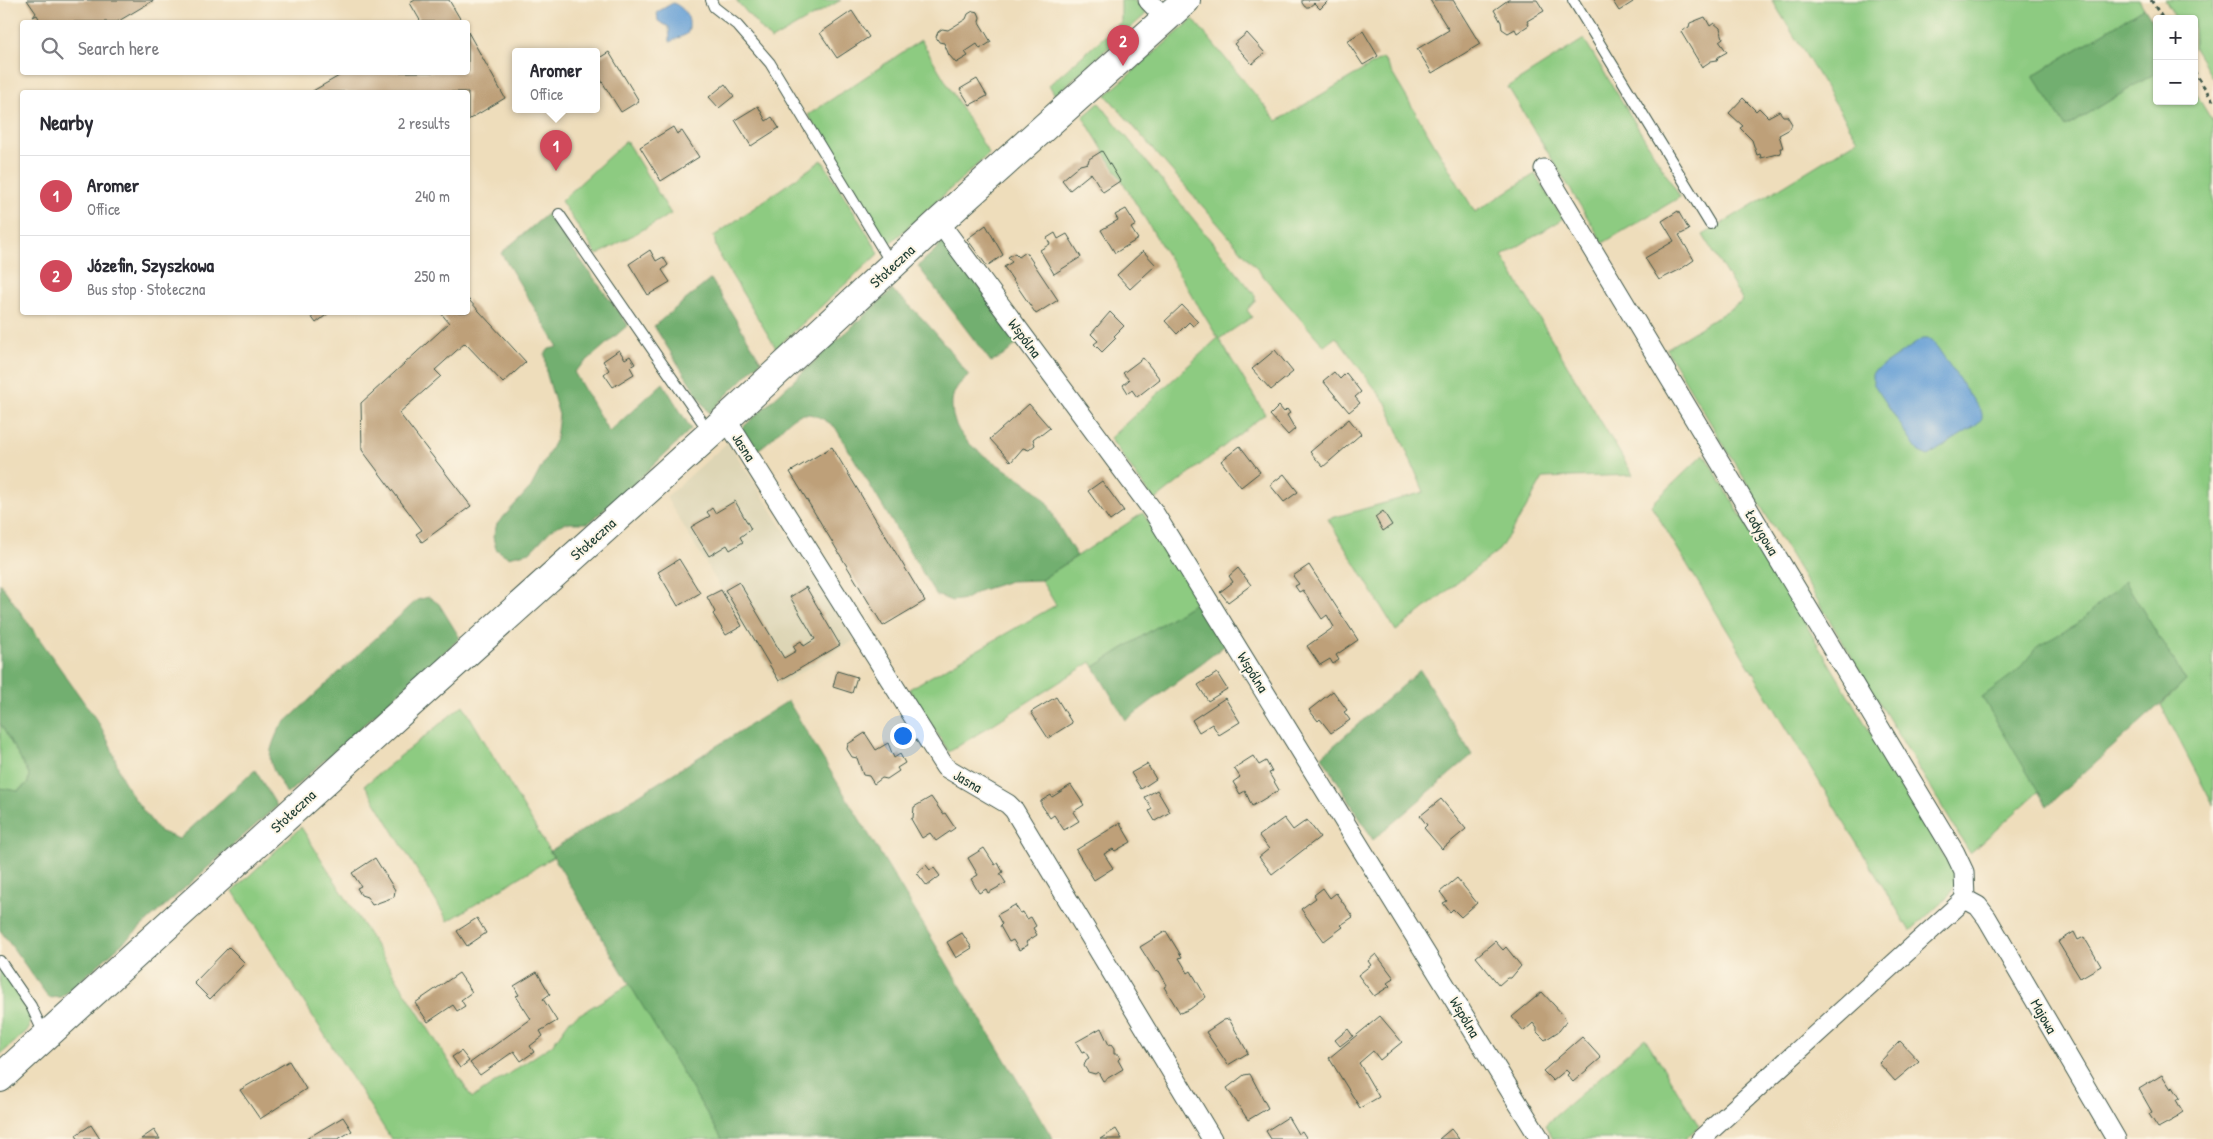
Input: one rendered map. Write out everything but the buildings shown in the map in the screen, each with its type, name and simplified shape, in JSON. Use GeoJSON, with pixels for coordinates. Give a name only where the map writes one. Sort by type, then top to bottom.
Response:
{"type":"FeatureCollection","features":[{"type":"Feature","properties":{"kind":"street","name":"Stołeczna"},"geometry":{"type":"LineString","coordinates":[[0,1078],[398,714],[893,266],[1156,9],[1186,0]]}},
{"type":"Feature","properties":{"kind":"street","name":"Łodygowa"},"geometry":{"type":"LineString","coordinates":[[1544,169],[1955,853],[1964,872],[1965,899]]}},
{"type":"Feature","properties":{"kind":"street","name":"Wspólna"},"geometry":{"type":"LineString","coordinates":[[939,222],[1153,511],[1540,1139]]}},
{"type":"Feature","properties":{"kind":"street","name":"Jasna"},"geometry":{"type":"LineString","coordinates":[[718,426],[945,767],[1008,804],[1014,810],[1212,1139]]}},
{"type":"Feature","properties":{"kind":"street"},"geometry":{"type":"LineString","coordinates":[[1701,1139],[1965,899]]}},
{"type":"Feature","properties":{"kind":"street","name":"Majowa"},"geometry":{"type":"LineString","coordinates":[[1965,899],[1978,906],[1987,918],[2116,1139]]}},
{"type":"Feature","properties":{"kind":"lane"},"geometry":{"type":"LineString","coordinates":[[710,0],[714,7],[751,39],[770,63],[893,266]]}},
{"type":"Feature","properties":{"kind":"lane"},"geometry":{"type":"LineString","coordinates":[[1573,0],[1710,224]]}},
{"type":"Feature","properties":{"kind":"lane"},"geometry":{"type":"LineString","coordinates":[[559,214],[718,426]]}},
{"type":"Feature","properties":{"kind":"lane"},"geometry":{"type":"LineString","coordinates":[[0,961],[31,1006],[46,1037]]}},
{"type":"Feature","properties":{"kind":"path"},"geometry":{"type":"LineString","coordinates":[[2151,0],[2160,15]]}},
{"type":"Feature","properties":{"kind":"path"},"geometry":{"type":"LineString","coordinates":[[2198,77],[2213,101]]}},
{"type":"Feature","properties":{"kind":"shaded area"},"geometry":{"type":"Polygon","coordinates":[[[728,442],[855,640],[779,685],[666,497],[728,442]]]}},
{"type":"Feature","properties":{"kind":"green space"},"geometry":{"type":"Polygon","coordinates":[[[736,0],[841,0],[771,40],[736,0]]]}},
{"type":"Feature","properties":{"kind":"green space"},"geometry":{"type":"Polygon","coordinates":[[[1121,0],[1134,0],[1146,14],[1055,95],[1049,85],[1121,22],[1121,0]]]}},
{"type":"Feature","properties":{"kind":"green space"},"geometry":{"type":"Polygon","coordinates":[[[1772,0],[2139,0],[2144,8],[2033,76],[2066,127],[2153,74],[2153,105],[2198,105],[2198,98],[2213,122],[2213,805],[2161,705],[2186,681],[2125,582],[2076,625],[2027,662],[2006,681],[1982,697],[2039,791],[1970,853],[1666,349],[1743,301],[1703,235],[1858,140],[1772,0]]]}},
{"type":"Feature","properties":{"kind":"green space"},"geometry":{"type":"Polygon","coordinates":[[[2165,0],[2213,0],[2213,79],[2198,55],[2198,15],[2174,15],[2165,0]]]}},
{"type":"Feature","properties":{"kind":"green space"},"geometry":{"type":"Polygon","coordinates":[[[2144,8],[2153,23],[2153,74],[2066,127],[2033,76],[2144,8]]]}},
{"type":"Feature","properties":{"kind":"green space"},"geometry":{"type":"Polygon","coordinates":[[[1193,19],[1277,121],[1383,58],[1475,212],[1535,174],[1563,219],[1502,256],[1633,475],[1543,478],[1499,550],[1396,631],[1328,519],[1424,492],[1386,403],[1336,337],[1324,346],[1106,95],[1193,19]]]}},
{"type":"Feature","properties":{"kind":"green space"},"geometry":{"type":"Polygon","coordinates":[[[1584,39],[1680,197],[1603,243],[1508,87],[1584,39]]]}},
{"type":"Feature","properties":{"kind":"green space"},"geometry":{"type":"Polygon","coordinates":[[[921,40],[989,154],[887,246],[808,115],[921,40]]]}},
{"type":"Feature","properties":{"kind":"green space"},"geometry":{"type":"Polygon","coordinates":[[[1099,103],[1255,295],[1255,301],[1247,310],[1252,317],[1219,339],[1265,414],[1154,501],[1110,438],[1218,338],[1083,117],[1099,103]]]}},
{"type":"Feature","properties":{"kind":"green space"},"geometry":{"type":"Polygon","coordinates":[[[626,141],[671,214],[597,255],[561,201],[626,141]]]}},
{"type":"Feature","properties":{"kind":"green space"},"geometry":{"type":"Polygon","coordinates":[[[822,160],[879,253],[776,348],[720,256],[714,236],[822,160]]]}},
{"type":"Feature","properties":{"kind":"green space"},"geometry":{"type":"Polygon","coordinates":[[[547,214],[628,325],[574,372],[609,432],[663,383],[691,429],[639,479],[589,523],[564,523],[552,529],[530,552],[508,557],[496,549],[493,537],[497,524],[531,487],[556,439],[559,415],[547,375],[545,354],[549,349],[558,347],[501,253],[547,214]]]}},
{"type":"Feature","properties":{"kind":"green space"},"geometry":{"type":"Polygon","coordinates":[[[946,240],[1019,342],[1003,356],[991,362],[918,266],[946,240]]]}},
{"type":"Feature","properties":{"kind":"green space"},"geometry":{"type":"Polygon","coordinates":[[[711,279],[761,361],[709,413],[654,326],[711,279]]]}},
{"type":"Feature","properties":{"kind":"green space"},"geometry":{"type":"Polygon","coordinates":[[[892,290],[933,330],[969,376],[956,389],[952,402],[955,423],[963,437],[975,449],[1033,488],[1044,499],[1077,556],[1041,580],[1010,581],[979,591],[966,599],[952,601],[936,595],[835,427],[820,418],[808,414],[799,415],[790,420],[766,444],[755,451],[741,429],[892,290]]]}},
{"type":"Feature","properties":{"kind":"green space"},"geometry":{"type":"Polygon","coordinates":[[[1704,454],[1955,874],[1957,882],[1949,896],[1910,931],[1651,505],[1704,454]]]}},
{"type":"Feature","properties":{"kind":"green space"},"geometry":{"type":"Polygon","coordinates":[[[1143,513],[1199,600],[1094,667],[1091,662],[949,752],[909,689],[1056,605],[1041,580],[1143,513]]]}},
{"type":"Feature","properties":{"kind":"green space"},"geometry":{"type":"Polygon","coordinates":[[[2125,581],[2186,681],[2047,806],[1982,697],[2017,671],[2038,646],[2076,625],[2125,581]]]}},
{"type":"Feature","properties":{"kind":"green space"},"geometry":{"type":"Polygon","coordinates":[[[0,583],[100,725],[111,747],[121,776],[133,797],[159,831],[179,839],[255,770],[277,806],[62,997],[49,998],[0,930],[0,788],[18,791],[28,783],[29,774],[0,723],[0,583]]]}},
{"type":"Feature","properties":{"kind":"green space"},"geometry":{"type":"Polygon","coordinates":[[[429,597],[439,604],[460,638],[287,794],[276,775],[270,755],[280,727],[417,600],[429,597]]]}},
{"type":"Feature","properties":{"kind":"green space"},"geometry":{"type":"Polygon","coordinates":[[[1199,600],[1227,644],[1126,720],[1094,667],[1199,600]]]}},
{"type":"Feature","properties":{"kind":"green space"},"geometry":{"type":"Polygon","coordinates":[[[1420,670],[1472,755],[1373,840],[1322,756],[1420,670]]]}},
{"type":"Feature","properties":{"kind":"green space"},"geometry":{"type":"Polygon","coordinates":[[[788,701],[1053,1139],[722,1139],[550,851],[788,701]]]}},
{"type":"Feature","properties":{"kind":"green space"},"geometry":{"type":"Polygon","coordinates":[[[463,705],[553,857],[448,921],[365,785],[463,705]]]}},
{"type":"Feature","properties":{"kind":"green space"},"geometry":{"type":"Polygon","coordinates":[[[0,723],[29,774],[28,783],[17,791],[0,788],[0,723]]]}},
{"type":"Feature","properties":{"kind":"green space"},"geometry":{"type":"Polygon","coordinates":[[[301,827],[472,1098],[552,1045],[570,1020],[630,984],[722,1139],[391,1139],[233,891],[301,827]]]}},
{"type":"Feature","properties":{"kind":"green space"},"geometry":{"type":"Polygon","coordinates":[[[0,969],[30,1011],[29,1029],[0,1055],[0,969]]]}},
{"type":"Feature","properties":{"kind":"green space"},"geometry":{"type":"Polygon","coordinates":[[[1645,1038],[1699,1126],[1685,1139],[1553,1139],[1545,1125],[1645,1038]]]}},
{"type":"Feature","properties":{"kind":"water"},"geometry":{"type":"Polygon","coordinates":[[[673,3],[685,12],[689,20],[689,29],[687,34],[670,42],[669,27],[658,21],[657,12],[673,3]]]}},
{"type":"Feature","properties":{"kind":"water"},"geometry":{"type":"Polygon","coordinates":[[[1922,339],[1928,339],[1935,344],[1982,413],[1982,419],[1978,424],[1928,456],[1919,452],[1915,447],[1873,383],[1873,372],[1922,339]]]}},
{"type":"Feature","properties":{"kind":"place","name":"Józefin, Szyszkowa"},"geometry":{"type":"Point","coordinates":[1123,66]}},
{"type":"Feature","properties":{"kind":"place","name":"Aromer"},"geometry":{"type":"Point","coordinates":[556,171]}}]}
